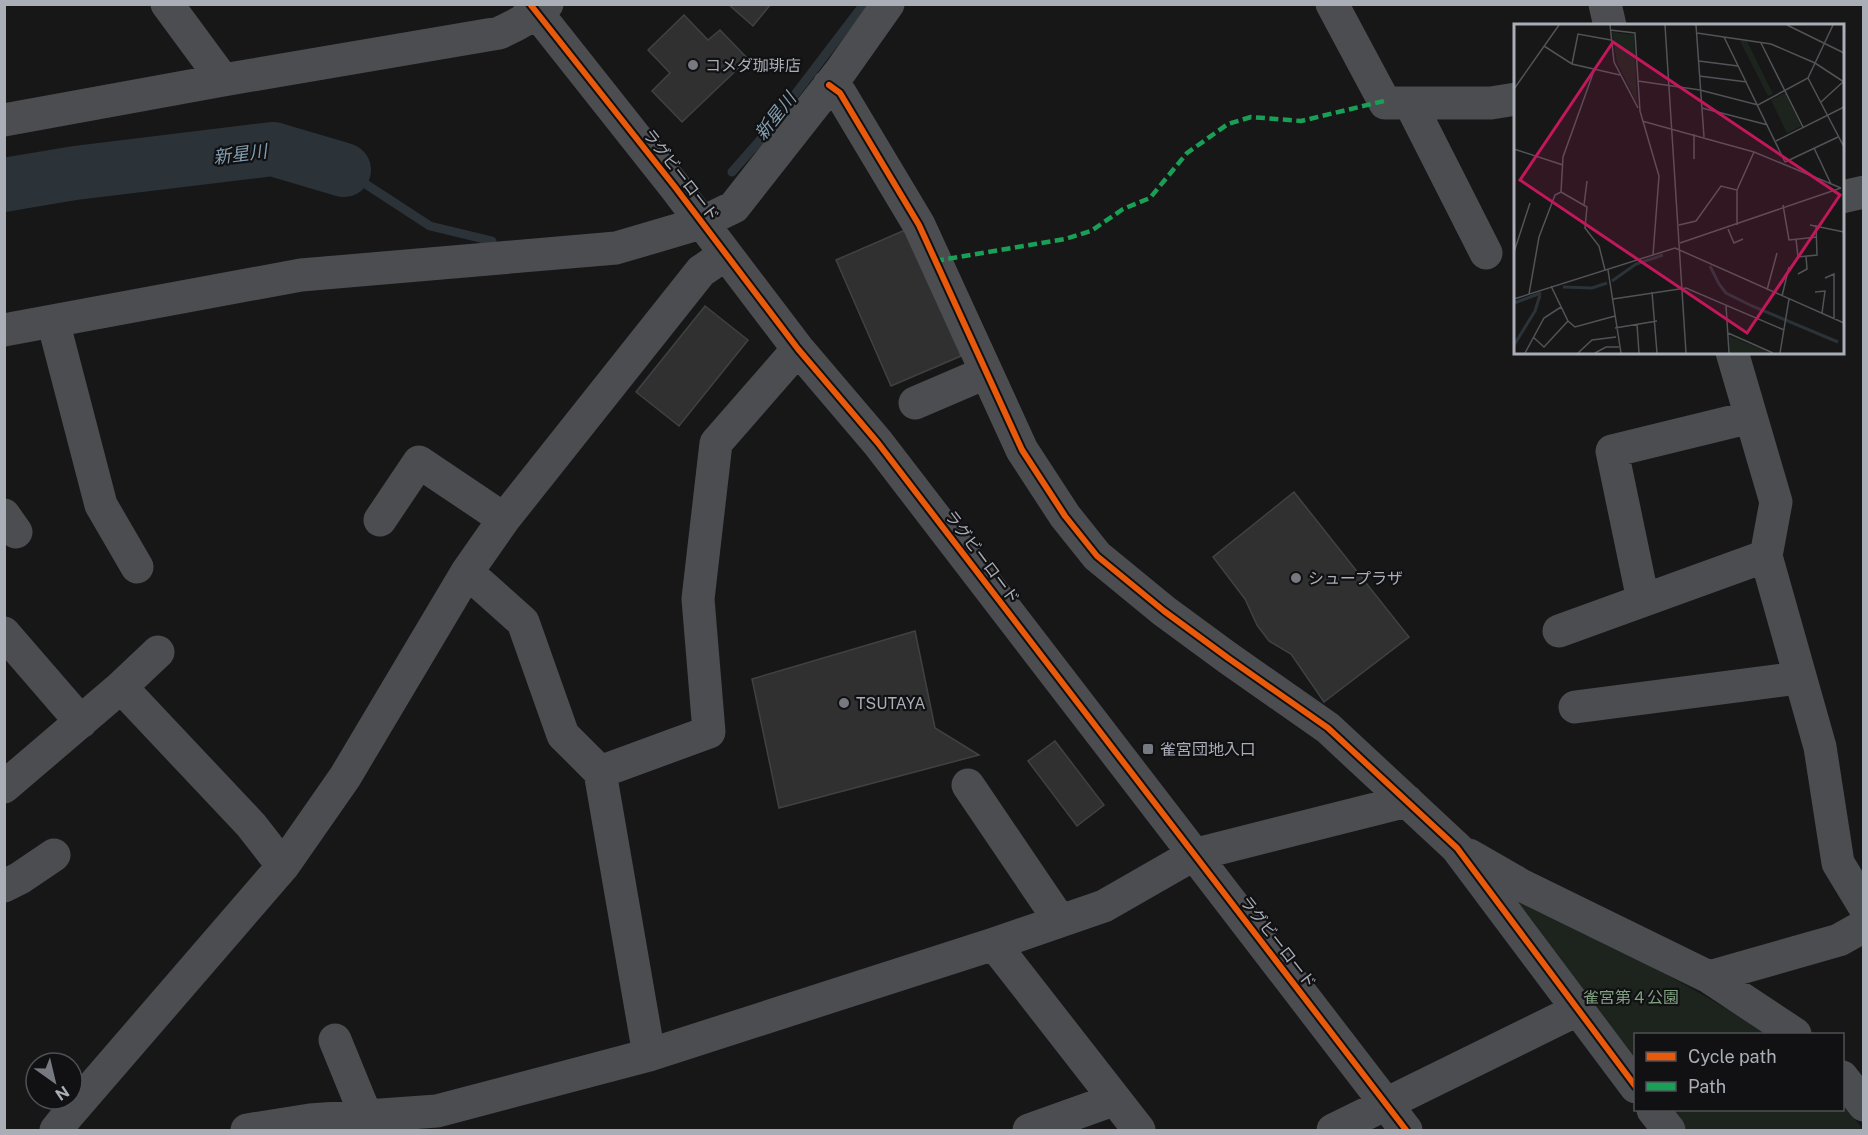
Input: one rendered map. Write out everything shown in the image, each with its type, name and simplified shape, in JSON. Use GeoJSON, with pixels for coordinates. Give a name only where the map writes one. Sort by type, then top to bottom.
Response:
{"type":"FeatureCollection","features":[{"type":"Feature","properties":{"kind":"street"},"geometry":{"type":"LineString","coordinates":[[166,4],[223,80]]}},
{"type":"Feature","properties":{"kind":"street"},"geometry":{"type":"LineString","coordinates":[[4,330],[301,275],[615,248],[702,224],[734,207],[830,85],[888,4]]}},
{"type":"Feature","properties":{"kind":"street"},"geometry":{"type":"LineString","coordinates":[[1332,4],[1385,103],[1491,103],[1514,99]]}},
{"type":"Feature","properties":{"kind":"street"},"geometry":{"type":"LineString","coordinates":[[1605,4],[1610,24]]}},
{"type":"Feature","properties":{"kind":"street"},"geometry":{"type":"LineString","coordinates":[[4,120],[499,33],[538,7]]}},
{"type":"Feature","properties":{"kind":"street","name":"ラグビーロード"},"geometry":{"type":"LineString","coordinates":[[538,7],[798,349],[878,443],[1406,1131]]}},
{"type":"Feature","properties":{"kind":"street"},"geometry":{"type":"LineString","coordinates":[[830,85],[840,93],[919,225],[1022,450],[1065,516],[1097,556],[1200,638],[1328,728],[1457,848],[1634,1086]]}},
{"type":"Feature","properties":{"kind":"street"},"geometry":{"type":"LineString","coordinates":[[1410,103],[1486,252]]}},
{"type":"Feature","properties":{"kind":"street"},"geometry":{"type":"LineString","coordinates":[[1844,197],[1863,192]]}},
{"type":"Feature","properties":{"kind":"street"},"geometry":{"type":"LineString","coordinates":[[56,1131],[68,1114],[284,866],[345,777],[467,572],[504,519],[701,271],[726,254]]}},
{"type":"Feature","properties":{"kind":"street"},"geometry":{"type":"LineString","coordinates":[[53,321],[101,505],[137,567]]}},
{"type":"Feature","properties":{"kind":"street"},"geometry":{"type":"LineString","coordinates":[[600,772],[709,732],[698,599],[716,443],[798,349]]}},
{"type":"Feature","properties":{"kind":"street"},"geometry":{"type":"LineString","coordinates":[[1733,354],[1776,502],[1766,556],[1820,747],[1838,863],[1863,906]]}},
{"type":"Feature","properties":{"kind":"street"},"geometry":{"type":"LineString","coordinates":[[915,403],[985,373]]}},
{"type":"Feature","properties":{"kind":"street"},"geometry":{"type":"LineString","coordinates":[[1643,600],[1612,451],[1751,417]]}},
{"type":"Feature","properties":{"kind":"street"},"geometry":{"type":"LineString","coordinates":[[380,520],[419,462],[504,519]]}},
{"type":"Feature","properties":{"kind":"street"},"geometry":{"type":"LineString","coordinates":[[1559,631],[1766,556]]}},
{"type":"Feature","properties":{"kind":"street"},"geometry":{"type":"LineString","coordinates":[[467,572],[523,622],[563,735],[600,772],[649,1055]]}},
{"type":"Feature","properties":{"kind":"street"},"geometry":{"type":"LineString","coordinates":[[4,633],[81,722]]}},
{"type":"Feature","properties":{"kind":"street"},"geometry":{"type":"LineString","coordinates":[[4,787],[121,687],[158,652]]}},
{"type":"Feature","properties":{"kind":"street"},"geometry":{"type":"LineString","coordinates":[[1575,707],[1799,678]]}},
{"type":"Feature","properties":{"kind":"street"},"geometry":{"type":"LineString","coordinates":[[121,687],[251,825],[284,866]]}},
{"type":"Feature","properties":{"kind":"street"},"geometry":{"type":"LineString","coordinates":[[968,785],[1060,921]]}},
{"type":"Feature","properties":{"kind":"street"},"geometry":{"type":"LineString","coordinates":[[432,1121],[649,1055],[994,944],[1104,906],[1194,855],[1407,801]]}},
{"type":"Feature","properties":{"kind":"street"},"geometry":{"type":"LineString","coordinates":[[1457,848],[1521,885],[1708,977],[1793,1033]]}},
{"type":"Feature","properties":{"kind":"street"},"geometry":{"type":"LineString","coordinates":[[10,873],[54,855]]}},
{"type":"Feature","properties":{"kind":"street"},"geometry":{"type":"LineString","coordinates":[[1708,977],[1839,940],[1863,926]]}},
{"type":"Feature","properties":{"kind":"street"},"geometry":{"type":"LineString","coordinates":[[994,944],[1138,1131]]}},
{"type":"Feature","properties":{"kind":"street"},"geometry":{"type":"LineString","coordinates":[[1333,1131],[1577,1010]]}},
{"type":"Feature","properties":{"kind":"street"},"geometry":{"type":"LineString","coordinates":[[335,1040],[366,1116]]}},
{"type":"Feature","properties":{"kind":"street"},"geometry":{"type":"LineString","coordinates":[[1844,1080],[1863,1105]]}},
{"type":"Feature","properties":{"kind":"street"},"geometry":{"type":"LineString","coordinates":[[1029,1131],[1113,1100]]}},
{"type":"Feature","properties":{"kind":"street"},"geometry":{"type":"LineString","coordinates":[[1654,1111],[1669,1131]]}},
{"type":"Feature","properties":{"kind":"street"},"geometry":{"type":"LineString","coordinates":[[247,1131],[310,1120],[366,1116],[432,1121],[467,1131]]}},
{"type":"Feature","properties":{"kind":"green space","name":"雀宮第４公園"},"geometry":{"type":"Polygon","coordinates":[[[1501,887],[1669,976],[1766,1033],[1634,1033],[1634,1063],[1501,887]]]}},
{"type":"Feature","properties":{"kind":"green space"},"geometry":{"type":"Polygon","coordinates":[[[1844,1104],[1863,1130],[1686,1130],[1671,1111],[1844,1111],[1844,1104]]]}},
{"type":"Feature","properties":{"kind":"building"},"geometry":{"type":"Polygon","coordinates":[[[728,4],[771,4],[753,26],[728,4]]]}},
{"type":"Feature","properties":{"kind":"building"},"geometry":{"type":"Polygon","coordinates":[[[684,15],[708,40],[720,30],[748,59],[682,122],[652,91],[670,73],[648,50],[684,15]]]}},
{"type":"Feature","properties":{"kind":"building"},"geometry":{"type":"Polygon","coordinates":[[[905,230],[961,356],[891,386],[836,260],[905,230]]]}},
{"type":"Feature","properties":{"kind":"building"},"geometry":{"type":"Polygon","coordinates":[[[705,306],[748,340],[679,426],[636,392],[705,306]]]}},
{"type":"Feature","properties":{"kind":"building","name":"シュープラザ"},"geometry":{"type":"Polygon","coordinates":[[[1294,492],[1409,637],[1324,702],[1291,654],[1269,641],[1257,625],[1245,599],[1213,557],[1294,492]]]}},
{"type":"Feature","properties":{"kind":"building","name":"TSUTAYA"},"geometry":{"type":"Polygon","coordinates":[[[915,631],[935,728],[979,755],[779,808],[752,679],[915,631]]]}},
{"type":"Feature","properties":{"kind":"building"},"geometry":{"type":"Polygon","coordinates":[[[1055,741],[1104,805],[1077,826],[1028,761],[1055,741]]]}},
{"type":"Feature","properties":{"kind":"waterway","name":"新星川"},"geometry":{"type":"LineString","coordinates":[[732,172],[761,139],[864,4]]}},
{"type":"Feature","properties":{"kind":"waterway","name":"新星川"},"geometry":{"type":"LineString","coordinates":[[4,185],[75,173],[273,149],[344,170]]}},
{"type":"Feature","properties":{"kind":"waterway","name":"新星川"},"geometry":{"type":"LineString","coordinates":[[344,170],[430,226],[492,241]]}},
{"type":"Feature","properties":{"kind":"marked path"},"geometry":{"type":"LineString","coordinates":[[935,261],[1065,239],[1091,231],[1123,209],[1150,198],[1187,153],[1228,124],[1251,117],[1301,121],[1384,101]]}},
{"type":"Feature","properties":{"kind":"cycle path"},"geometry":{"type":"LineString","coordinates":[[530,4],[675,187],[798,349],[878,443],[1406,1130]]}},
{"type":"Feature","properties":{"kind":"cycle path"},"geometry":{"type":"LineString","coordinates":[[829,85],[840,93],[919,225],[1022,450],[1065,516],[1097,556],[1164,611],[1328,728],[1457,848],[1634,1084]]}},
{"type":"Feature","properties":{"kind":"place","name":"コメダ珈琲店"},"geometry":{"type":"Point","coordinates":[693,65]}},
{"type":"Feature","properties":{"kind":"place","name":"シュープラザ"},"geometry":{"type":"Point","coordinates":[1296,578]}},
{"type":"Feature","properties":{"kind":"place","name":"TSUTAYA"},"geometry":{"type":"Point","coordinates":[844,703]}},
{"type":"Feature","properties":{"kind":"place","name":"雀宮団地入口"},"geometry":{"type":"Point","coordinates":[1148,749]}}]}
